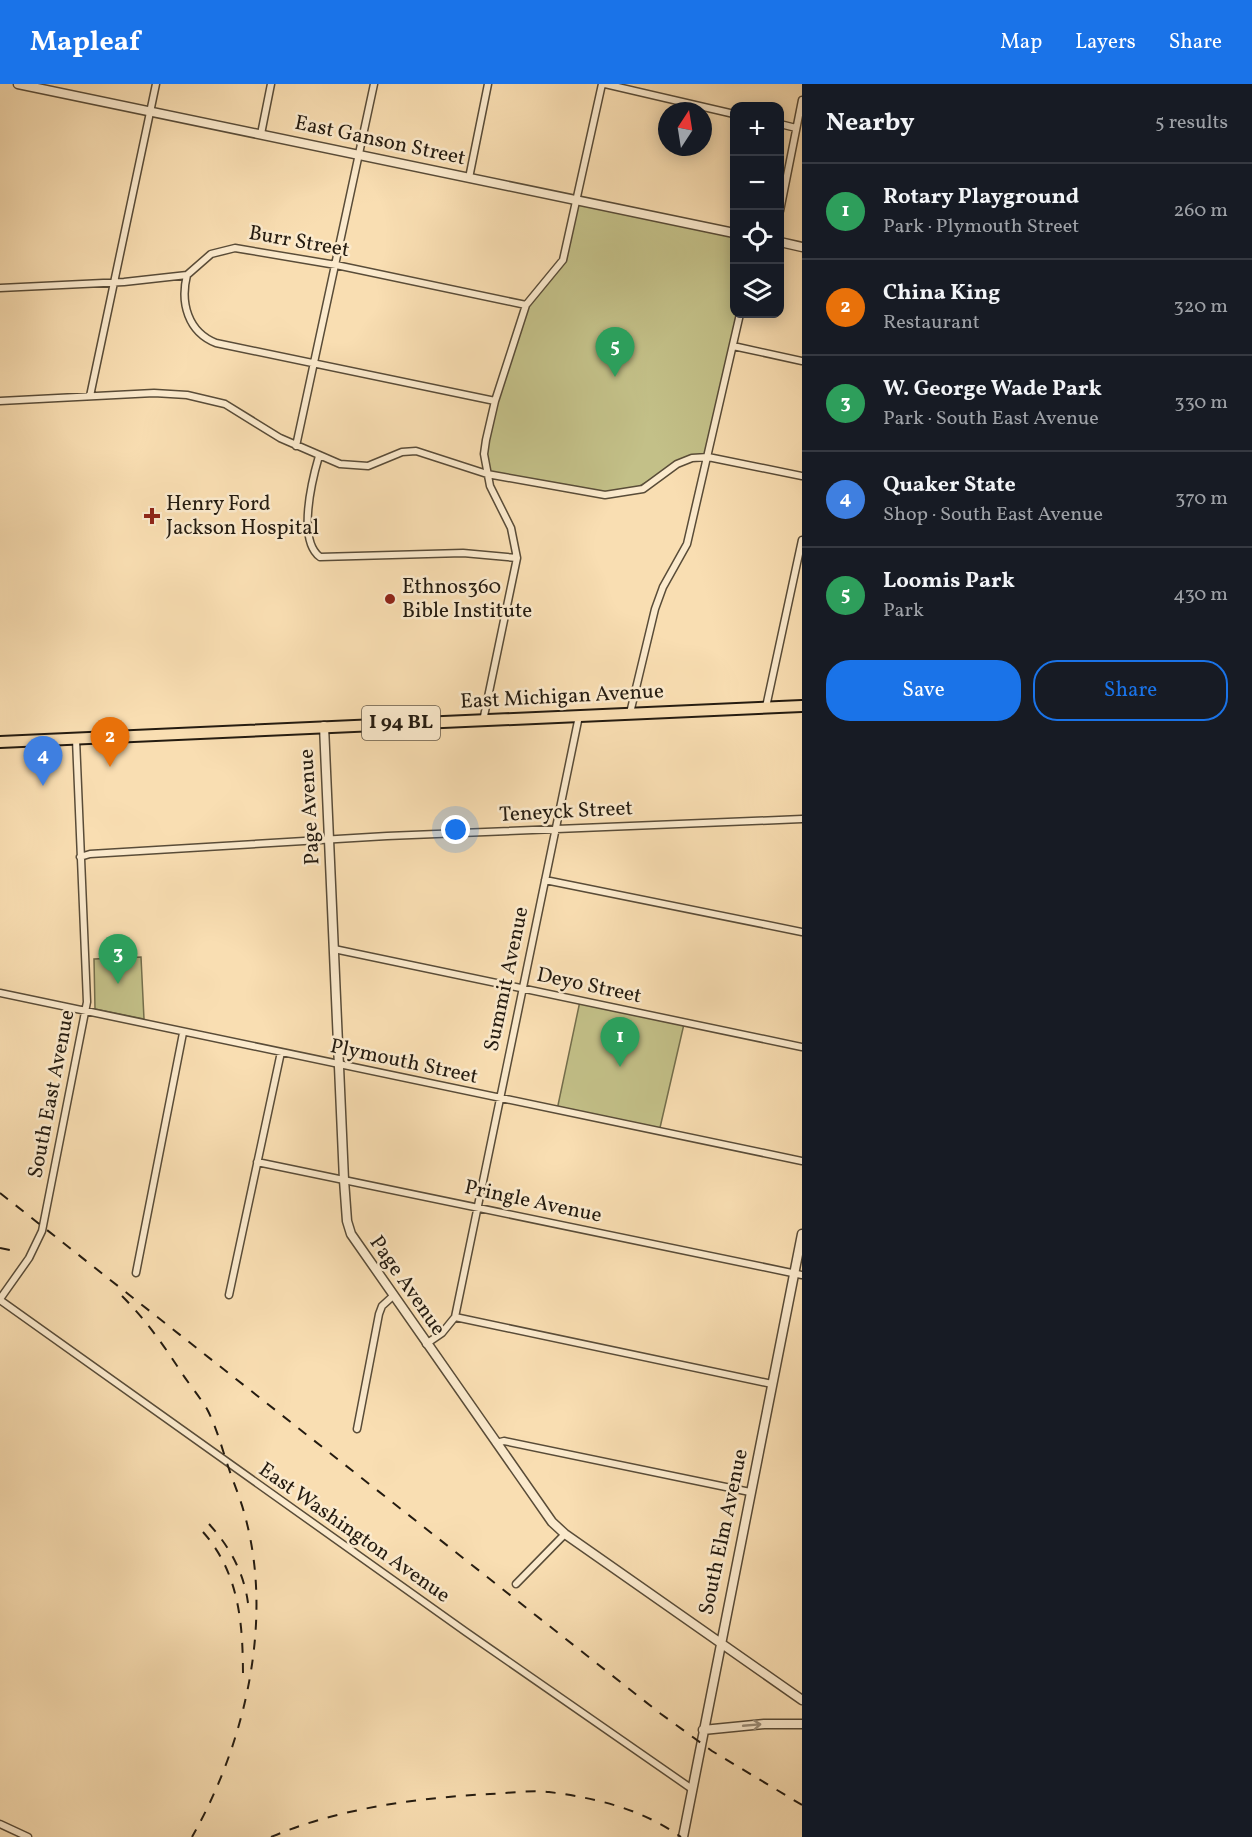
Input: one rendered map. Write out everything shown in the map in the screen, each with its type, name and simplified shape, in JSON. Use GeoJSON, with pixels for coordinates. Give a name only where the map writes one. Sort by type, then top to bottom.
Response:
{"type":"FeatureCollection","features":[{"type":"Feature","properties":{"kind":"main road","name":"East Michigan Avenue"},"geometry":{"type":"LineString","coordinates":[[0,742],[802,706]]}},
{"type":"Feature","properties":{"kind":"street","name":"East Ganson Street"},"geometry":{"type":"LineString","coordinates":[[18,84],[730,232]]}},
{"type":"Feature","properties":{"kind":"street"},"geometry":{"type":"LineString","coordinates":[[90,396],[156,84]]}},
{"type":"Feature","properties":{"kind":"street"},"geometry":{"type":"LineString","coordinates":[[261,134],[271,84]]}},
{"type":"Feature","properties":{"kind":"street"},"geometry":{"type":"LineString","coordinates":[[297,446],[374,84]]}},
{"type":"Feature","properties":{"kind":"street"},"geometry":{"type":"LineString","coordinates":[[469,178],[488,84]]}},
{"type":"Feature","properties":{"kind":"street"},"geometry":{"type":"LineString","coordinates":[[483,721],[517,558],[512,528],[487,474],[486,440],[495,401],[526,305],[563,260],[604,84],[730,113]]}},
{"type":"Feature","properties":{"kind":"street"},"geometry":{"type":"LineString","coordinates":[[780,210],[802,100]]}},
{"type":"Feature","properties":{"kind":"street"},"geometry":{"type":"LineString","coordinates":[[784,125],[796,128]]}},
{"type":"Feature","properties":{"kind":"street"},"geometry":{"type":"LineString","coordinates":[[784,243],[802,247]]}},
{"type":"Feature","properties":{"kind":"street","name":"Burr Street"},"geometry":{"type":"LineString","coordinates":[[187,275],[211,254],[235,248],[336,265],[526,305]]}},
{"type":"Feature","properties":{"kind":"street"},"geometry":{"type":"LineString","coordinates":[[0,288],[114,283],[187,275],[184,296],[189,318],[204,338],[315,364],[495,401]]}},
{"type":"Feature","properties":{"kind":"street"},"geometry":{"type":"LineString","coordinates":[[630,713],[655,609],[663,587],[687,544],[739,318]]}},
{"type":"Feature","properties":{"kind":"street"},"geometry":{"type":"LineString","coordinates":[[733,346],[802,361]]}},
{"type":"Feature","properties":{"kind":"street"},"geometry":{"type":"LineString","coordinates":[[0,401],[154,393],[208,398],[225,404],[297,446],[319,456],[355,467],[368,466],[402,452],[416,451],[487,474],[605,495],[643,489],[677,464],[692,458],[708,457],[802,476]]}},
{"type":"Feature","properties":{"kind":"street"},"geometry":{"type":"LineString","coordinates":[[319,456],[308,492],[310,545],[316,554],[326,557],[463,553],[517,558]]}},
{"type":"Feature","properties":{"kind":"street"},"geometry":{"type":"LineString","coordinates":[[766,707],[802,540]]}},
{"type":"Feature","properties":{"kind":"street","name":"Summit Avenue"},"geometry":{"type":"LineString","coordinates":[[455,1317],[579,716]]}},
{"type":"Feature","properties":{"kind":"street","name":"Page Avenue"},"geometry":{"type":"LineString","coordinates":[[324,726],[344,1180],[347,1221],[351,1234],[552,1522],[565,1534],[802,1700]]}},
{"type":"Feature","properties":{"kind":"street","name":"South East Avenue"},"geometry":{"type":"LineString","coordinates":[[0,1300],[29,1258],[42,1231],[85,1011],[76,738]]}},
{"type":"Feature","properties":{"kind":"street","name":"Teneyck Street"},"geometry":{"type":"LineString","coordinates":[[80,857],[90,854],[330,841],[802,819]]}},
{"type":"Feature","properties":{"kind":"street"},"geometry":{"type":"LineString","coordinates":[[545,880],[802,932]]}},
{"type":"Feature","properties":{"kind":"street","name":"Deyo Street"},"geometry":{"type":"LineString","coordinates":[[334,949],[802,1047]]}},
{"type":"Feature","properties":{"kind":"street","name":"Plymouth Street"},"geometry":{"type":"LineString","coordinates":[[0,993],[802,1161]]}},
{"type":"Feature","properties":{"kind":"street"},"geometry":{"type":"LineString","coordinates":[[135,1274],[183,1033]]}},
{"type":"Feature","properties":{"kind":"street"},"geometry":{"type":"LineString","coordinates":[[229,1295],[281,1052]]}},
{"type":"Feature","properties":{"kind":"street","name":"Pringle Avenue"},"geometry":{"type":"LineString","coordinates":[[257,1162],[798,1274]]}},
{"type":"Feature","properties":{"kind":"street","name":"South Elm Avenue"},"geometry":{"type":"LineString","coordinates":[[683,1837],[719,1642],[772,1384],[798,1274],[802,1234]]}},
{"type":"Feature","properties":{"kind":"street"},"geometry":{"type":"LineString","coordinates":[[357,1429],[382,1306],[393,1296]]}},
{"type":"Feature","properties":{"kind":"street","name":"East Washington Avenue"},"geometry":{"type":"LineString","coordinates":[[0,1300],[457,1626],[692,1789]]}},
{"type":"Feature","properties":{"kind":"street"},"geometry":{"type":"LineString","coordinates":[[426,1344],[442,1333],[455,1317],[772,1384]]}},
{"type":"Feature","properties":{"kind":"street"},"geometry":{"type":"LineString","coordinates":[[496,1443],[504,1441],[750,1492]]}},
{"type":"Feature","properties":{"kind":"street"},"geometry":{"type":"LineString","coordinates":[[516,1584],[565,1534]]}},
{"type":"Feature","properties":{"kind":"street"},"geometry":{"type":"LineString","coordinates":[[703,1730],[764,1724],[802,1724]]}},
{"type":"Feature","properties":{"kind":"street"},"geometry":{"type":"LineString","coordinates":[[0,1824],[19,1830],[28,1837]]}},
{"type":"Feature","properties":{"kind":"shaded area"},"geometry":{"type":"Polygon","coordinates":[[[577,200],[730,232],[730,318],[738,318],[708,457],[677,464],[628,493],[580,491],[487,474],[486,440],[526,305],[563,260],[577,200]]]}},
{"type":"Feature","properties":{"kind":"shaded area"},"geometry":{"type":"Polygon","coordinates":[[[141,957],[144,1019],[95,1009],[94,959],[141,957]]]}},
{"type":"Feature","properties":{"kind":"shaded area"},"geometry":{"type":"Polygon","coordinates":[[[580,1001],[684,1024],[659,1132],[557,1110],[580,1001]]]}},
{"type":"Feature","properties":{"kind":"railway"},"geometry":{"type":"LineString","coordinates":[[0,1193],[661,1714],[712,1751],[802,1805]]}},
{"type":"Feature","properties":{"kind":"railway"},"geometry":{"type":"LineString","coordinates":[[0,1248],[19,1252]]}},
{"type":"Feature","properties":{"kind":"railway"},"geometry":{"type":"LineString","coordinates":[[122,1296],[153,1332],[207,1409],[242,1504],[253,1556],[256,1597],[255,1639],[249,1681],[240,1722],[227,1762],[211,1801],[192,1837]]}},
{"type":"Feature","properties":{"kind":"railway"},"geometry":{"type":"LineString","coordinates":[[209,1524],[235,1561],[248,1603]]}},
{"type":"Feature","properties":{"kind":"railway"},"geometry":{"type":"LineString","coordinates":[[203,1532],[225,1565],[237,1601],[242,1639],[243,1679]]}},
{"type":"Feature","properties":{"kind":"railway"},"geometry":{"type":"LineString","coordinates":[[271,1837],[324,1819],[379,1806],[435,1798],[534,1791],[601,1801],[618,1806],[651,1819],[681,1837]]}},
{"type":"Feature","properties":{"kind":"place","name":"Loomis Park"},"geometry":{"type":"Point","coordinates":[615,377]}},
{"type":"Feature","properties":{"kind":"place","name":"Henry Ford Jackson Hospital"},"geometry":{"type":"Point","coordinates":[152,516]}},
{"type":"Feature","properties":{"kind":"place","name":"Ethnos360 Bible Institute"},"geometry":{"type":"Point","coordinates":[390,599]}},
{"type":"Feature","properties":{"kind":"place","name":"China King"},"geometry":{"type":"Point","coordinates":[110,767]}},
{"type":"Feature","properties":{"kind":"place","name":"Quaker State"},"geometry":{"type":"Point","coordinates":[43,786]}},
{"type":"Feature","properties":{"kind":"place","name":"W. George Wade Park"},"geometry":{"type":"Point","coordinates":[118,984]}},
{"type":"Feature","properties":{"kind":"place","name":"Rotary Playground"},"geometry":{"type":"Point","coordinates":[620,1067]}}]}
